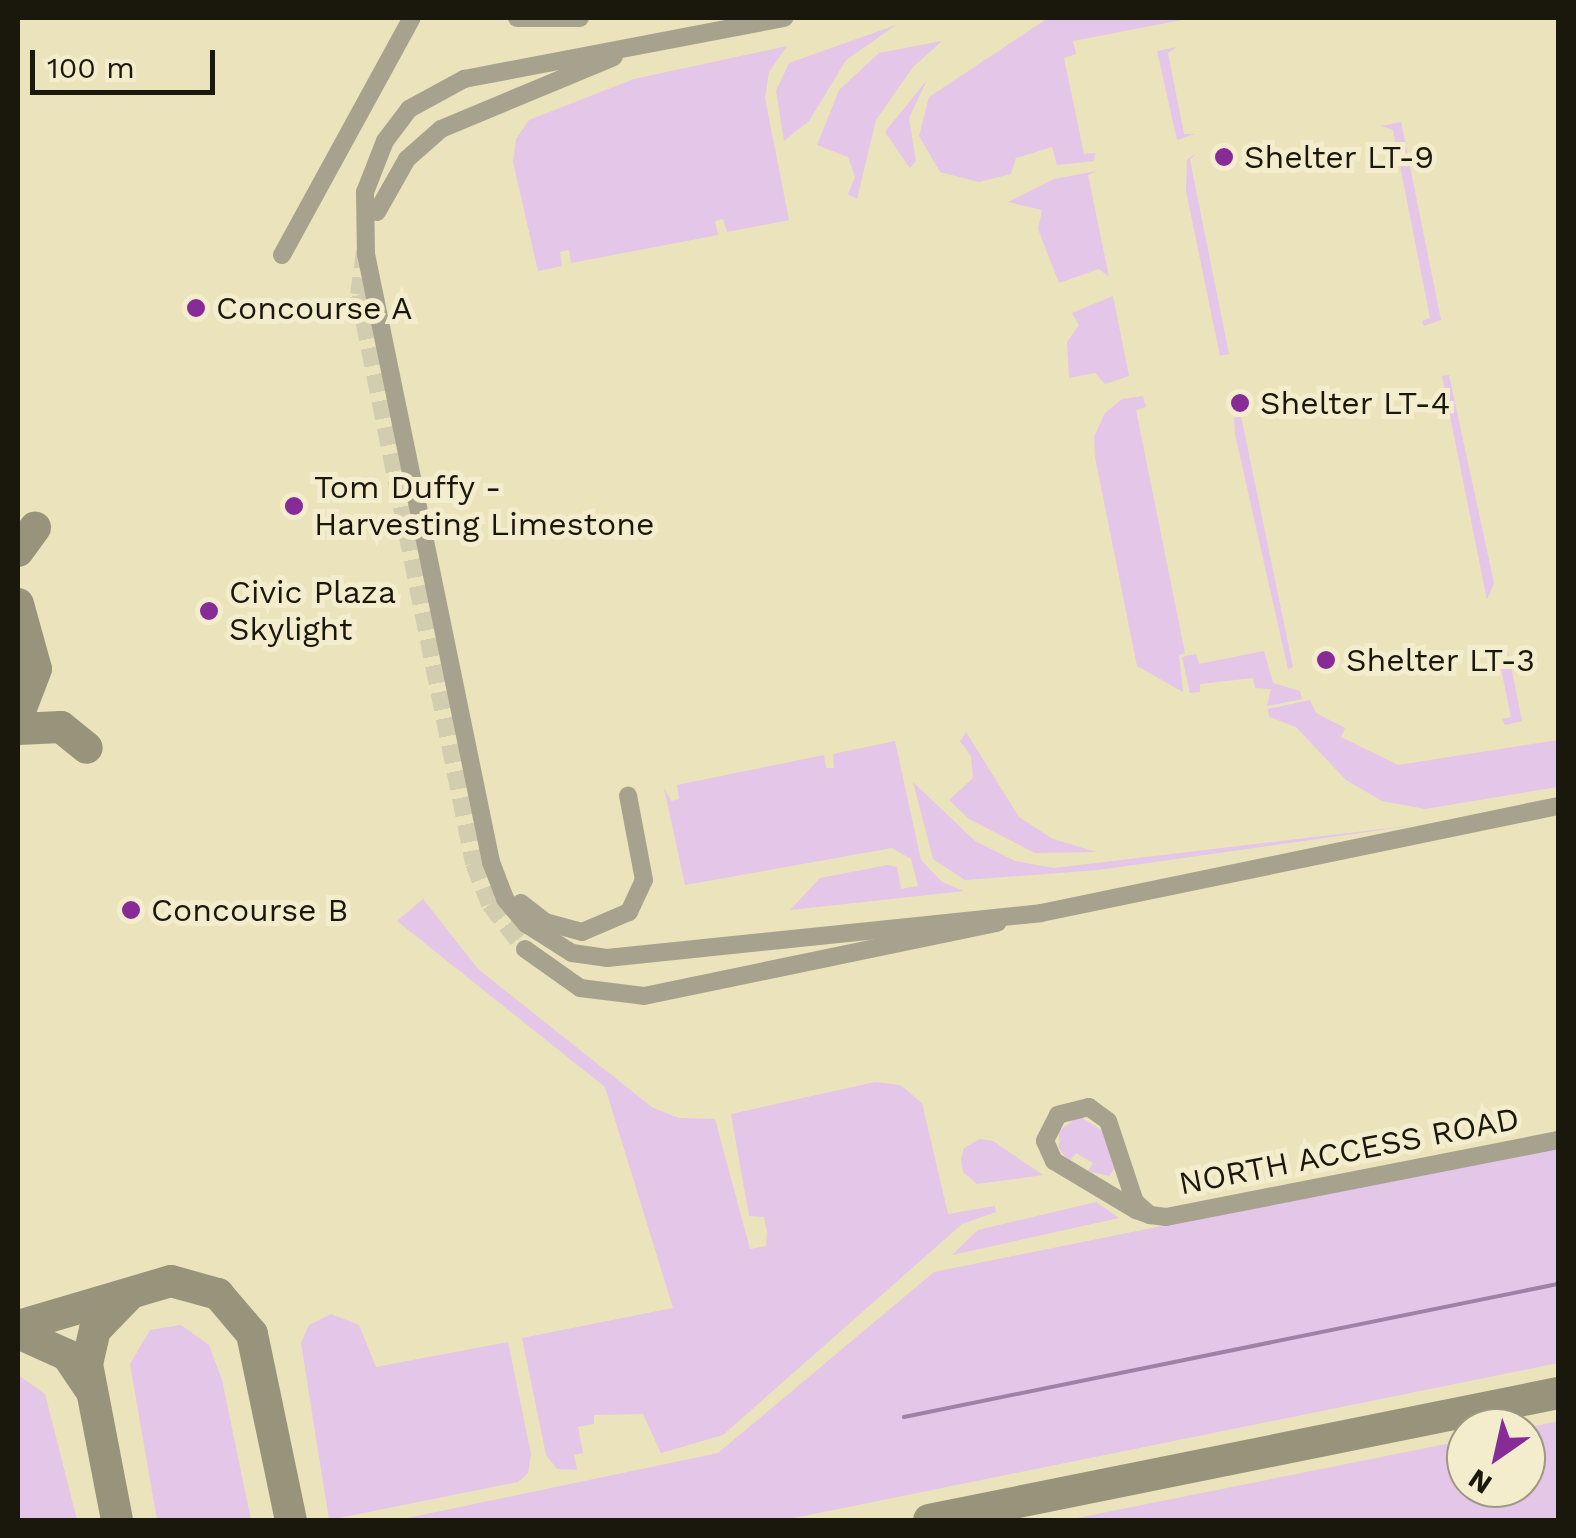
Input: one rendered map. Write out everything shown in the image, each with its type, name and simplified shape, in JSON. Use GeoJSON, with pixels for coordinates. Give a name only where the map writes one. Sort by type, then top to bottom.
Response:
{"type":"FeatureCollection","features":[{"type":"Feature","properties":{"kind":"street"},"geometry":{"type":"LineString","coordinates":[[282,255],[412,18]]}},
{"type":"Feature","properties":{"kind":"street"},"geometry":{"type":"LineString","coordinates":[[518,18],[580,18]]}},
{"type":"Feature","properties":{"kind":"street"},"geometry":{"type":"LineString","coordinates":[[784,18],[451,84],[410,109],[385,142],[365,192],[366,254],[491,862],[505,898],[537,933],[572,953],[617,958],[1042,913]]}},
{"type":"Feature","properties":{"kind":"street"},"geometry":{"type":"LineString","coordinates":[[377,212],[406,159],[440,128],[632,48]]}},
{"type":"Feature","properties":{"kind":"street"},"geometry":{"type":"LineString","coordinates":[[491,862],[512,894],[545,922],[582,932],[616,922],[634,906],[644,880],[628,795]]}},
{"type":"Feature","properties":{"kind":"street"},"geometry":{"type":"LineString","coordinates":[[524,949],[580,988],[644,996],[1558,806]]}},
{"type":"Feature","properties":{"kind":"street","name":"NORTH ACCESS ROAD"},"geometry":{"type":"LineString","coordinates":[[1150,1215],[1135,1202],[1114,1131],[1099,1112],[1078,1106],[1052,1123],[1047,1152],[1062,1168],[1150,1215],[1182,1216],[1558,1140]]}},
{"type":"Feature","properties":{"kind":"shaded area"},"geometry":{"type":"Polygon","coordinates":[[[18,18],[1558,18],[1558,1520],[18,1520],[18,18]]]}},
{"type":"Feature","properties":{"kind":"shaded area"},"geometry":{"type":"Polygon","coordinates":[[[1048,18],[1192,18],[1073,41],[1076,54],[1064,58],[1084,154],[1095,153],[1094,161],[1057,165],[1052,147],[1016,158],[1011,174],[979,182],[940,172],[919,136],[929,97],[1048,18]]]}},
{"type":"Feature","properties":{"kind":"shaded area"},"geometry":{"type":"Polygon","coordinates":[[[896,25],[846,60],[809,121],[784,141],[776,91],[789,63],[896,25]]]}},
{"type":"Feature","properties":{"kind":"shaded area"},"geometry":{"type":"Polygon","coordinates":[[[942,41],[913,67],[876,120],[857,199],[848,194],[855,177],[848,157],[817,145],[839,90],[879,53],[942,41]]]}},
{"type":"Feature","properties":{"kind":"shaded area"},"geometry":{"type":"Polygon","coordinates":[[[787,46],[769,72],[765,98],[789,220],[727,232],[723,219],[715,221],[718,235],[571,263],[569,250],[560,252],[562,266],[538,271],[513,162],[516,139],[529,120],[634,79],[787,46]]]}},
{"type":"Feature","properties":{"kind":"shaded area"},"geometry":{"type":"Polygon","coordinates":[[[1177,47],[1168,53],[1184,134],[1195,134],[1177,140],[1157,51],[1177,47]]]}},
{"type":"Feature","properties":{"kind":"shaded area"},"geometry":{"type":"Polygon","coordinates":[[[927,80],[909,118],[916,161],[910,168],[885,132],[927,80]]]}},
{"type":"Feature","properties":{"kind":"shaded area"},"geometry":{"type":"Polygon","coordinates":[[[1401,122],[1441,320],[1424,326],[1422,321],[1430,318],[1393,130],[1381,126],[1401,122]]]}},
{"type":"Feature","properties":{"kind":"shaded area"},"geometry":{"type":"Polygon","coordinates":[[[1196,153],[1190,160],[1229,354],[1220,356],[1186,191],[1187,160],[1196,153]]]}},
{"type":"Feature","properties":{"kind":"shaded area"},"geometry":{"type":"Polygon","coordinates":[[[1097,171],[1088,175],[1109,277],[1099,269],[1059,283],[1038,229],[1042,210],[1008,202],[1054,179],[1097,171]]]}},
{"type":"Feature","properties":{"kind":"shaded area"},"geometry":{"type":"Polygon","coordinates":[[[1113,296],[1129,376],[1105,384],[1095,373],[1069,378],[1067,342],[1079,325],[1072,313],[1113,296]]]}},
{"type":"Feature","properties":{"kind":"shaded area"},"geometry":{"type":"Polygon","coordinates":[[[1449,375],[1494,583],[1487,600],[1442,376],[1449,375]]]}},
{"type":"Feature","properties":{"kind":"shaded area"},"geometry":{"type":"Polygon","coordinates":[[[1143,396],[1146,407],[1136,410],[1185,653],[1179,655],[1183,692],[1137,666],[1095,457],[1094,437],[1105,413],[1122,399],[1143,396]]]}},
{"type":"Feature","properties":{"kind":"shaded area"},"geometry":{"type":"Polygon","coordinates":[[[1241,416],[1293,667],[1288,669],[1235,434],[1234,418],[1241,416]]]}},
{"type":"Feature","properties":{"kind":"shaded area"},"geometry":{"type":"Polygon","coordinates":[[[1264,651],[1273,683],[1300,691],[1302,699],[1267,706],[1271,689],[1255,688],[1253,678],[1200,684],[1200,692],[1190,693],[1182,657],[1196,654],[1199,664],[1264,651]]]}},
{"type":"Feature","properties":{"kind":"shaded area"},"geometry":{"type":"Polygon","coordinates":[[[1508,652],[1522,721],[1505,725],[1502,719],[1511,717],[1498,654],[1488,654],[1508,652]]]}},
{"type":"Feature","properties":{"kind":"shaded area"},"geometry":{"type":"Polygon","coordinates":[[[1310,700],[1316,713],[1345,728],[1341,737],[1398,765],[1558,740],[1558,787],[1425,809],[1382,801],[1346,780],[1296,727],[1269,717],[1268,709],[1310,700]]]}},
{"type":"Feature","properties":{"kind":"shaded area"},"geometry":{"type":"Polygon","coordinates":[[[966,732],[1019,817],[1053,839],[1096,852],[1035,853],[969,819],[949,800],[973,778],[971,756],[960,741],[966,732]]]}},
{"type":"Feature","properties":{"kind":"shaded area"},"geometry":{"type":"Polygon","coordinates":[[[895,741],[921,860],[942,882],[964,891],[790,910],[820,878],[888,865],[897,867],[901,889],[918,886],[911,859],[892,848],[685,885],[664,788],[671,801],[679,799],[677,785],[824,755],[826,768],[834,768],[833,754],[895,741]]]}},
{"type":"Feature","properties":{"kind":"shaded area"},"geometry":{"type":"Polygon","coordinates":[[[913,782],[975,841],[1015,861],[1054,868],[1416,825],[1098,870],[965,880],[933,859],[913,782]]]}},
{"type":"Feature","properties":{"kind":"shaded area"},"geometry":{"type":"Polygon","coordinates":[[[423,899],[478,969],[653,1108],[679,1118],[715,1119],[750,1249],[766,1246],[767,1232],[764,1217],[749,1216],[731,1114],[875,1082],[900,1085],[922,1103],[948,1214],[995,1206],[996,1212],[962,1224],[723,1435],[661,1453],[643,1414],[594,1415],[594,1424],[578,1427],[583,1453],[574,1455],[577,1470],[557,1469],[546,1455],[522,1338],[673,1308],[605,1087],[397,921],[423,899]]]}},
{"type":"Feature","properties":{"kind":"shaded area"},"geometry":{"type":"Polygon","coordinates":[[[1079,1116],[1104,1132],[1116,1166],[1109,1176],[1088,1171],[1093,1163],[1076,1153],[1069,1162],[1059,1148],[1059,1131],[1079,1116]]]}},
{"type":"Feature","properties":{"kind":"shaded area"},"geometry":{"type":"Polygon","coordinates":[[[980,1139],[993,1141],[1043,1175],[977,1184],[963,1172],[961,1159],[964,1148],[980,1139]]]}},
{"type":"Feature","properties":{"kind":"shaded area"},"geometry":{"type":"Polygon","coordinates":[[[1558,1146],[1558,1363],[784,1520],[398,1520],[718,1453],[934,1272],[1558,1146]]]}},
{"type":"Feature","properties":{"kind":"shaded area"},"geometry":{"type":"Polygon","coordinates":[[[1096,1202],[1119,1218],[952,1255],[978,1230],[1096,1202]]]}},
{"type":"Feature","properties":{"kind":"shaded area"},"geometry":{"type":"Polygon","coordinates":[[[331,1314],[359,1325],[376,1367],[508,1342],[531,1454],[528,1473],[518,1482],[329,1520],[301,1343],[309,1325],[331,1314]]]}},
{"type":"Feature","properties":{"kind":"shaded area"},"geometry":{"type":"Polygon","coordinates":[[[181,1325],[209,1345],[222,1380],[251,1520],[157,1520],[130,1364],[150,1330],[181,1325]]]}},
{"type":"Feature","properties":{"kind":"shaded area"},"geometry":{"type":"Polygon","coordinates":[[[18,1375],[45,1394],[77,1520],[18,1520],[18,1375]]]}},
{"type":"Feature","properties":{"kind":"shaded area"},"geometry":{"type":"Polygon","coordinates":[[[1558,1421],[1558,1520],[1067,1520],[1446,1444],[1446,1508],[1546,1508],[1546,1424],[1558,1421]]]}},
{"type":"Feature","properties":{"kind":"waterway"},"geometry":{"type":"LineString","coordinates":[[904,1417],[1558,1284]]}},
{"type":"Feature","properties":{"kind":"taxiway"},"geometry":{"type":"LineString","coordinates":[[18,551],[35,528]]}},
{"type":"Feature","properties":{"kind":"taxiway"},"geometry":{"type":"LineString","coordinates":[[18,604],[36,669],[18,716]]}},
{"type":"Feature","properties":{"kind":"taxiway"},"geometry":{"type":"LineString","coordinates":[[18,729],[61,727],[87,748]]}},
{"type":"Feature","properties":{"kind":"taxiway"},"geometry":{"type":"LineString","coordinates":[[18,1326],[171,1281],[218,1294],[252,1334],[291,1520]]}},
{"type":"Feature","properties":{"kind":"taxiway"},"geometry":{"type":"LineString","coordinates":[[117,1520],[87,1364],[95,1330],[130,1294]]}},
{"type":"Feature","properties":{"kind":"taxiway"},"geometry":{"type":"LineString","coordinates":[[18,1333],[67,1355],[89,1388]]}},
{"type":"Feature","properties":{"kind":"taxiway"},"geometry":{"type":"LineString","coordinates":[[929,1520],[1558,1393]]}},
{"type":"Feature","properties":{"kind":"tunnel"},"geometry":{"type":"LineString","coordinates":[[365,251],[359,295],[474,863],[490,904],[525,949]]}},
{"type":"Feature","properties":{"kind":"place","name":"Shelter LT-9"},"geometry":{"type":"Point","coordinates":[1224,157]}},
{"type":"Feature","properties":{"kind":"place","name":"Concourse A"},"geometry":{"type":"Point","coordinates":[196,308]}},
{"type":"Feature","properties":{"kind":"place","name":"Shelter LT-4"},"geometry":{"type":"Point","coordinates":[1240,403]}},
{"type":"Feature","properties":{"kind":"place","name":"Tom Duffy - Harvesting Limestone"},"geometry":{"type":"Point","coordinates":[294,506]}},
{"type":"Feature","properties":{"kind":"place","name":"Civic Plaza Skylight"},"geometry":{"type":"Point","coordinates":[209,611]}},
{"type":"Feature","properties":{"kind":"place","name":"Shelter LT-3"},"geometry":{"type":"Point","coordinates":[1326,660]}},
{"type":"Feature","properties":{"kind":"place","name":"Concourse B"},"geometry":{"type":"Point","coordinates":[131,910]}}]}
